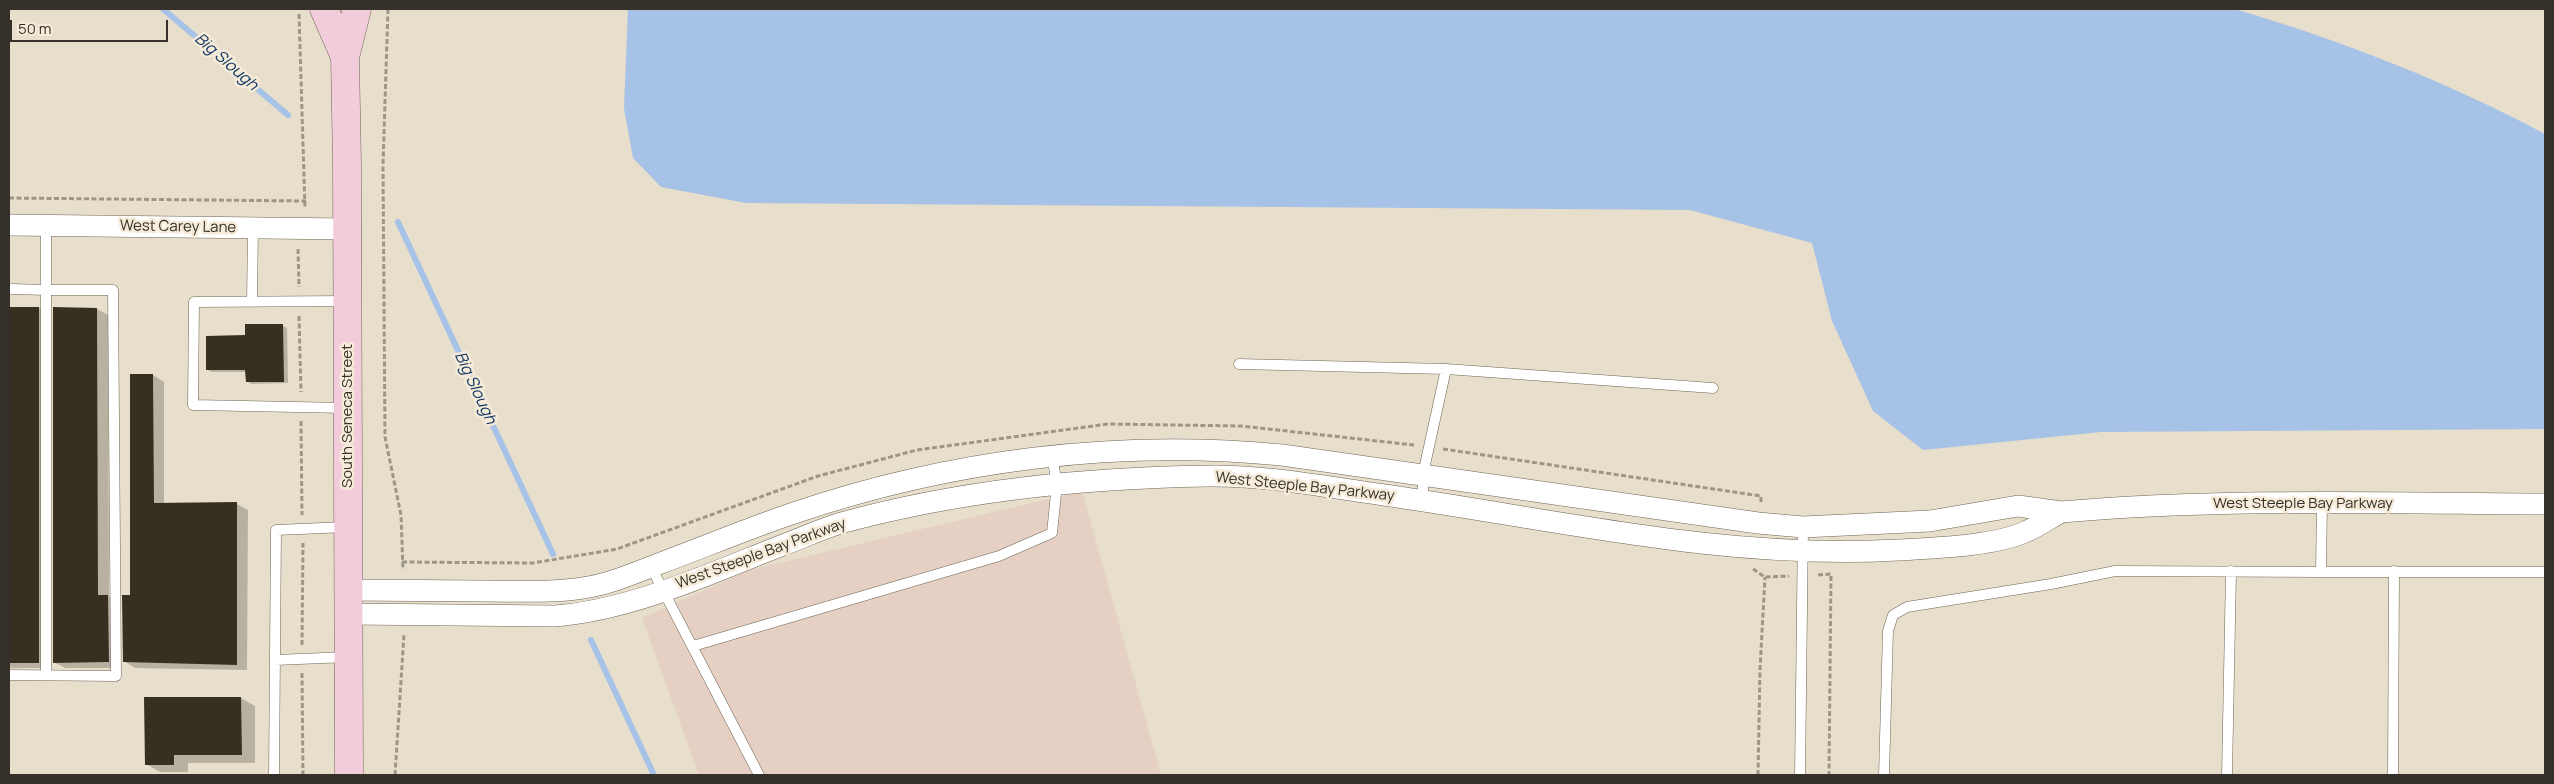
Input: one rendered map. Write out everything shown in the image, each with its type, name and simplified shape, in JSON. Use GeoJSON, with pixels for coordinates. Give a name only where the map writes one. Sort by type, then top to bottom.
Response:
{"type":"FeatureCollection","features":[{"type":"Feature","properties":{"kind":"street","name":"South Seneca Street"},"geometry":{"type":"LineString","coordinates":[[324,9],[345,57]]}},
{"type":"Feature","properties":{"kind":"street","name":"South Seneca Street"},"geometry":{"type":"LineString","coordinates":[[349,775],[348,229],[345,57],[357,9]]}},
{"type":"Feature","properties":{"kind":"street","name":"West Carey Lane"},"geometry":{"type":"LineString","coordinates":[[9,225],[348,229]]}},
{"type":"Feature","properties":{"kind":"street","name":"West Steeple Bay Parkway"},"geometry":{"type":"LineString","coordinates":[[348,602],[403,590],[545,592],[584,588],[617,580],[791,514],[891,484],[1004,462],[1052,456],[1164,448],[1221,449],[1282,455],[1758,523],[1803,527],[1930,521],[2018,506],[2061,512],[2139,505],[2322,503],[2545,504]]}},
{"type":"Feature","properties":{"kind":"street","name":"West Steeple Bay Parkway"},"geometry":{"type":"LineString","coordinates":[[348,602],[555,616],[585,613],[664,589],[838,524],[979,492],[1092,480],[1213,476],[1302,483],[1705,544],[1803,552],[1872,552],[1942,548],[2025,533],[2061,512]]}},
{"type":"Feature","properties":{"kind":"lane"},"geometry":{"type":"LineString","coordinates":[[46,225],[46,675]]}},
{"type":"Feature","properties":{"kind":"lane"},"geometry":{"type":"LineString","coordinates":[[252,302],[253,228]]}},
{"type":"Feature","properties":{"kind":"lane"},"geometry":{"type":"LineString","coordinates":[[9,675],[116,676],[113,290],[12,289]]}},
{"type":"Feature","properties":{"kind":"lane"},"geometry":{"type":"LineString","coordinates":[[348,301],[194,302],[193,405],[348,408]]}},
{"type":"Feature","properties":{"kind":"lane"},"geometry":{"type":"LineString","coordinates":[[1239,364],[1446,369],[1712,388]]}},
{"type":"Feature","properties":{"kind":"lane"},"geometry":{"type":"LineString","coordinates":[[1423,501],[1423,474],[1446,369]]}},
{"type":"Feature","properties":{"kind":"lane"},"geometry":{"type":"LineString","coordinates":[[693,646],[999,556],[1052,533],[1057,484],[1052,456]]}},
{"type":"Feature","properties":{"kind":"lane"},"geometry":{"type":"LineString","coordinates":[[2321,572],[2322,503]]}},
{"type":"Feature","properties":{"kind":"lane"},"geometry":{"type":"LineString","coordinates":[[274,775],[276,530],[348,527]]}},
{"type":"Feature","properties":{"kind":"lane"},"geometry":{"type":"LineString","coordinates":[[1800,775],[1803,527]]}},
{"type":"Feature","properties":{"kind":"lane"},"geometry":{"type":"LineString","coordinates":[[651,567],[758,775]]}},
{"type":"Feature","properties":{"kind":"lane"},"geometry":{"type":"LineString","coordinates":[[1884,775],[1888,631],[1893,615],[1907,607],[2051,584],[2115,571],[2545,572]]}},
{"type":"Feature","properties":{"kind":"lane"},"geometry":{"type":"LineString","coordinates":[[2227,775],[2231,572]]}},
{"type":"Feature","properties":{"kind":"lane"},"geometry":{"type":"LineString","coordinates":[[2393,775],[2394,572]]}},
{"type":"Feature","properties":{"kind":"lane"},"geometry":{"type":"LineString","coordinates":[[275,660],[348,657]]}},
{"type":"Feature","properties":{"kind":"path"},"geometry":{"type":"LineString","coordinates":[[388,9],[384,164],[385,437],[401,515],[403,590]]}},
{"type":"Feature","properties":{"kind":"path"},"geometry":{"type":"LineString","coordinates":[[9,198],[306,200]]}},
{"type":"Feature","properties":{"kind":"path"},"geometry":{"type":"LineString","coordinates":[[402,562],[533,563],[617,549],[818,476],[917,450],[1108,424],[1241,426],[1371,438],[1762,496],[1758,523]]}},
{"type":"Feature","properties":{"kind":"path"},"geometry":{"type":"LineString","coordinates":[[1752,569],[1755,548]]}},
{"type":"Feature","properties":{"kind":"path"},"geometry":{"type":"LineString","coordinates":[[1758,775],[1760,669],[1765,577]]}},
{"type":"Feature","properties":{"kind":"path"},"geometry":{"type":"LineString","coordinates":[[395,775],[404,632],[414,632]]}},
{"type":"Feature","properties":{"kind":"shaded area"},"geometry":{"type":"Polygon","coordinates":[[[1082,491],[1161,775],[699,775],[642,618],[750,570],[1082,491]]]}},
{"type":"Feature","properties":{"kind":"water"},"geometry":{"type":"Polygon","coordinates":[[[628,9],[2235,9],[2354,48],[2470,97],[2545,134],[2545,429],[2101,432],[1923,450],[1873,411],[1832,321],[1812,243],[1690,210],[746,203],[661,187],[633,158],[624,108],[628,9]]]}},
{"type":"Feature","properties":{"kind":"building"},"geometry":{"type":"Polygon","coordinates":[[[9,307],[39,307],[39,663],[9,663],[9,307]]]}},
{"type":"Feature","properties":{"kind":"building"},"geometry":{"type":"Polygon","coordinates":[[[53,307],[97,308],[98,595],[108,595],[109,662],[53,663],[53,307]]]}},
{"type":"Feature","properties":{"kind":"building"},"geometry":{"type":"Polygon","coordinates":[[[245,324],[283,324],[284,382],[246,382],[245,370],[206,370],[206,336],[245,335],[245,324]]]}},
{"type":"Feature","properties":{"kind":"building"},"geometry":{"type":"Polygon","coordinates":[[[130,374],[153,374],[154,503],[237,502],[237,665],[123,662],[122,595],[130,595],[130,374]]]}},
{"type":"Feature","properties":{"kind":"building"},"geometry":{"type":"Polygon","coordinates":[[[144,697],[241,697],[242,755],[174,755],[174,765],[145,765],[144,697]]]}},
{"type":"Feature","properties":{"kind":"waterway","name":"Big Slough"},"geometry":{"type":"LineString","coordinates":[[163,9],[288,115]]}},
{"type":"Feature","properties":{"kind":"waterway","name":"Big Slough"},"geometry":{"type":"LineString","coordinates":[[398,222],[553,554]]}},
{"type":"Feature","properties":{"kind":"waterway","name":"Big Slough"},"geometry":{"type":"LineString","coordinates":[[591,640],[654,775]]}}]}
